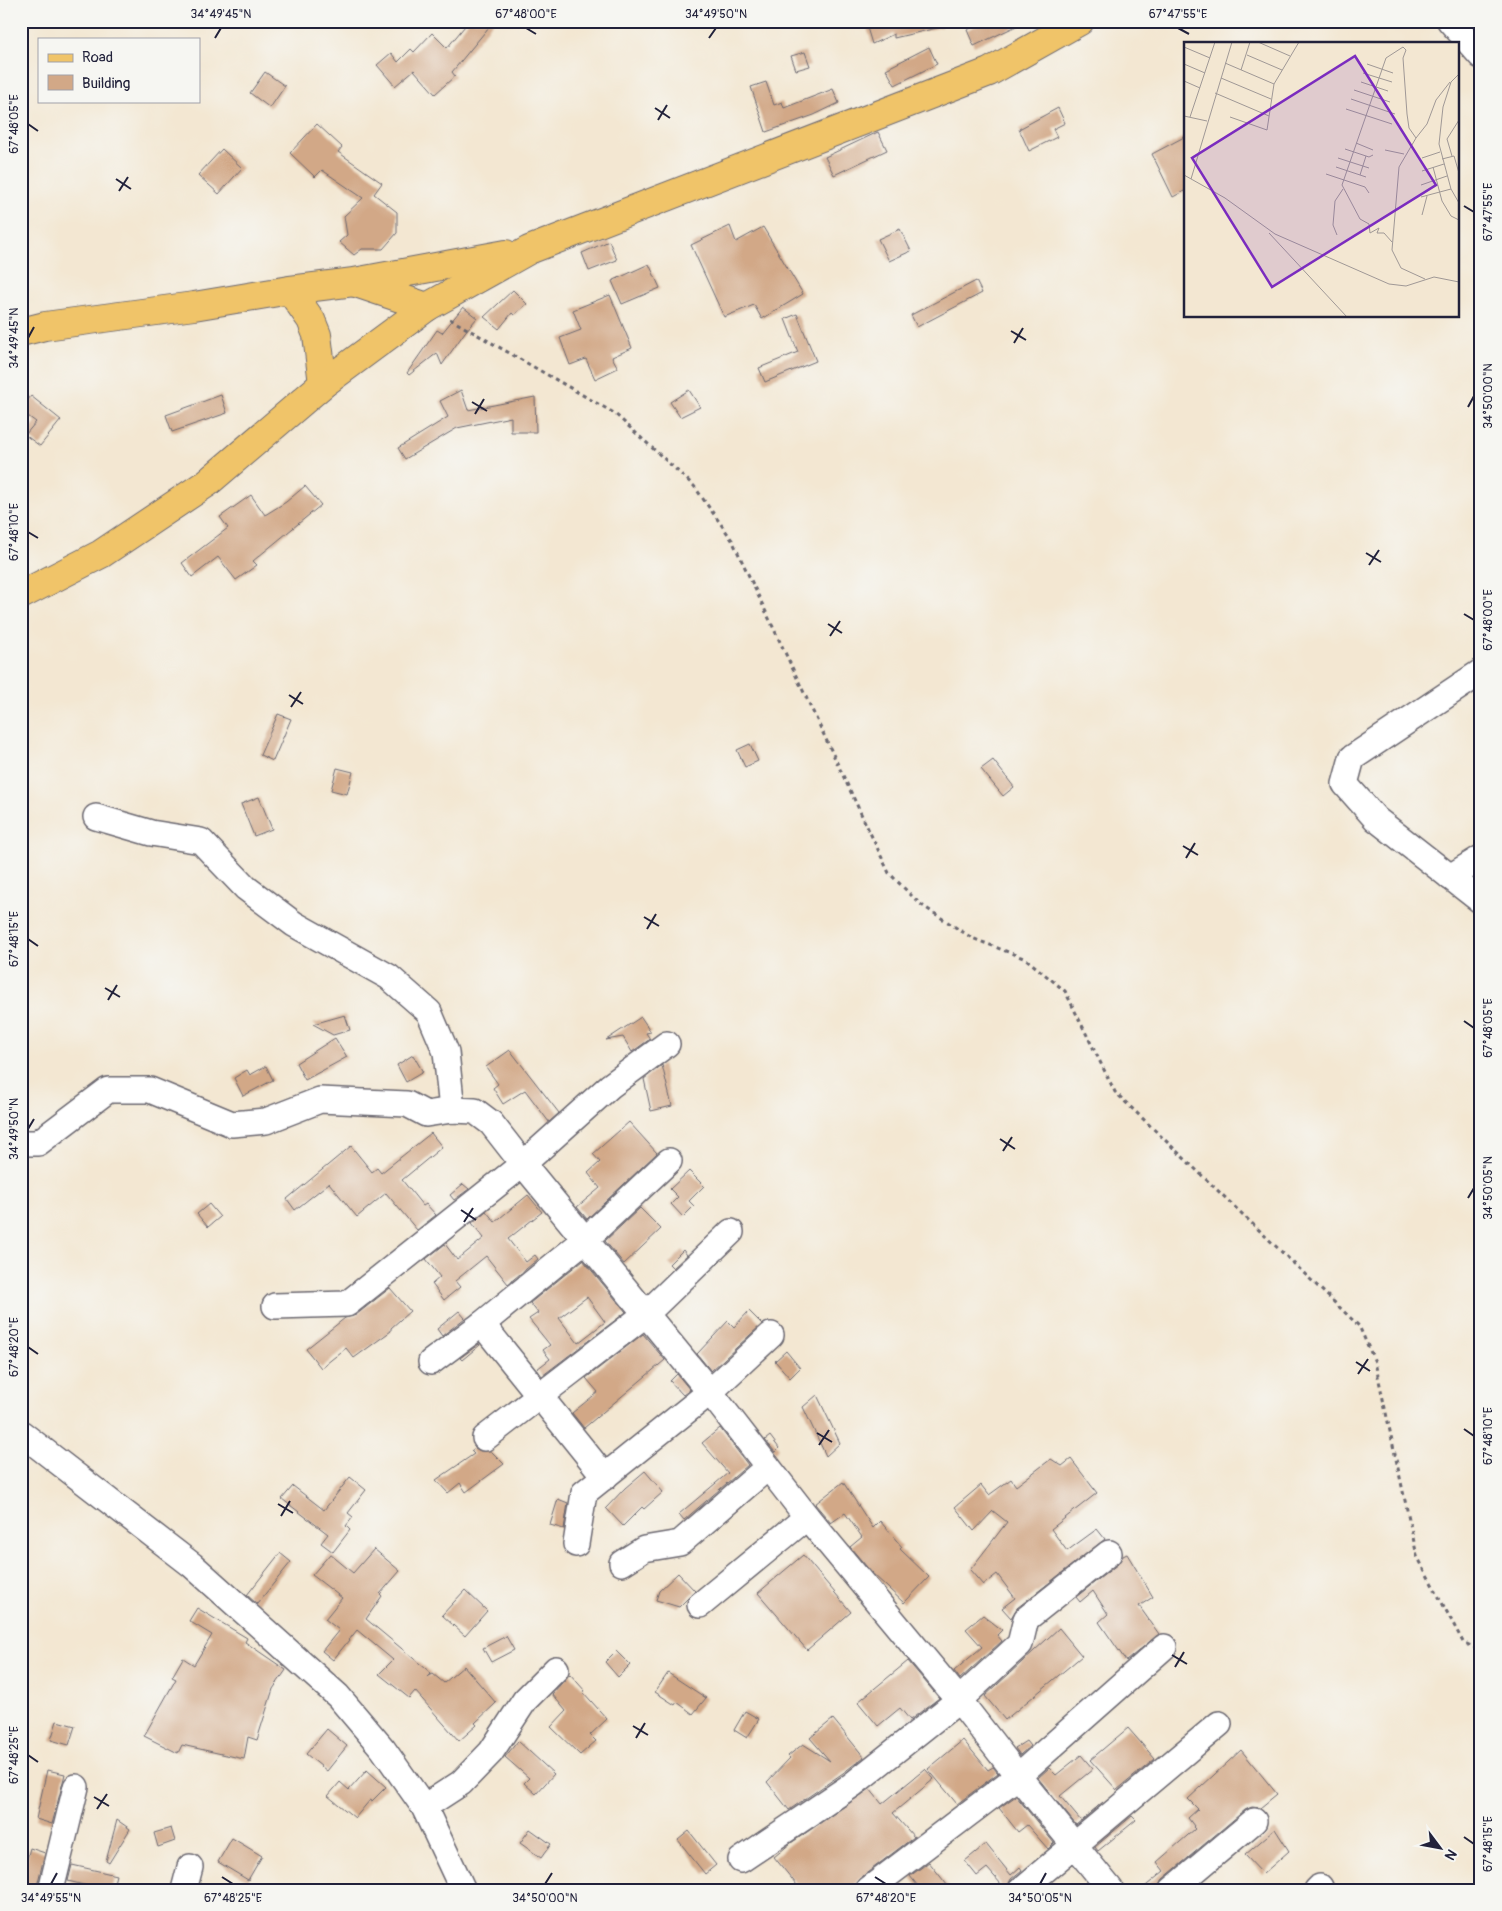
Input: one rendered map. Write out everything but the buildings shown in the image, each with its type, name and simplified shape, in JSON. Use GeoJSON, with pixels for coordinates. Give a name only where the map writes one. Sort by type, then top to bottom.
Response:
{"type":"FeatureCollection","features":[{"type":"Feature","properties":{"kind":"main road"},"geometry":{"type":"LineString","coordinates":[[21,595],[101,554],[207,483],[323,384],[427,306],[529,250],[988,72],[1080,21]]}},
{"type":"Feature","properties":{"kind":"main road"},"geometry":{"type":"LineString","coordinates":[[21,332],[45,326],[354,282],[529,250]]}},
{"type":"Feature","properties":{"kind":"main road"},"geometry":{"type":"LineString","coordinates":[[354,282],[427,306]]}},
{"type":"Feature","properties":{"kind":"main road"},"geometry":{"type":"LineString","coordinates":[[290,290],[311,320],[318,335],[323,384]]}},
{"type":"Feature","properties":{"kind":"street"},"geometry":{"type":"LineString","coordinates":[[1450,21],[1481,56]]}},
{"type":"Feature","properties":{"kind":"street"},"geometry":{"type":"LineString","coordinates":[[1481,672],[1352,758],[1345,784],[1376,819],[1481,900]]}},
{"type":"Feature","properties":{"kind":"street"},"geometry":{"type":"LineString","coordinates":[[96,817],[152,833],[202,841],[246,888],[294,924],[389,977],[429,1012],[446,1052],[452,1110]]}},
{"type":"Feature","properties":{"kind":"street"},"geometry":{"type":"LineString","coordinates":[[1450,877],[1481,858]]}},
{"type":"Feature","properties":{"kind":"street"},"geometry":{"type":"LineString","coordinates":[[275,1306],[347,1304],[523,1164],[610,1086],[667,1044]]}},
{"type":"Feature","properties":{"kind":"street"},"geometry":{"type":"LineString","coordinates":[[21,1143],[38,1143],[108,1090],[150,1090],[232,1124],[266,1121],[320,1100],[407,1104],[426,1114],[452,1110],[475,1111],[492,1123],[523,1164],[710,1392],[807,1517],[959,1700],[1111,1890]]}},
{"type":"Feature","properties":{"kind":"street"},"geometry":{"type":"LineString","coordinates":[[430,1362],[482,1324],[586,1239],[669,1161]]}},
{"type":"Feature","properties":{"kind":"street"},"geometry":{"type":"LineString","coordinates":[[485,1438],[646,1314],[730,1232]]}},
{"type":"Feature","properties":{"kind":"street"},"geometry":{"type":"LineString","coordinates":[[482,1324],[605,1477]]}},
{"type":"Feature","properties":{"kind":"street"},"geometry":{"type":"LineString","coordinates":[[576,1544],[584,1493],[710,1392],[771,1335]]}},
{"type":"Feature","properties":{"kind":"street"},"geometry":{"type":"LineString","coordinates":[[21,1433],[192,1565],[338,1696],[383,1749],[424,1807],[463,1890]]}},
{"type":"Feature","properties":{"kind":"street"},"geometry":{"type":"LineString","coordinates":[[622,1563],[644,1549],[680,1544],[768,1467]]}},
{"type":"Feature","properties":{"kind":"street"},"geometry":{"type":"LineString","coordinates":[[700,1605],[807,1517]]}},
{"type":"Feature","properties":{"kind":"street"},"geometry":{"type":"LineString","coordinates":[[741,1860],[852,1785],[959,1700],[1020,1644],[1026,1619],[1109,1553]]}},
{"type":"Feature","properties":{"kind":"street"},"geometry":{"type":"LineString","coordinates":[[868,1890],[1018,1776],[1164,1647]]}},
{"type":"Feature","properties":{"kind":"street"},"geometry":{"type":"LineString","coordinates":[[424,1807],[461,1782],[491,1752],[525,1700],[556,1669]]}},
{"type":"Feature","properties":{"kind":"street"},"geometry":{"type":"LineString","coordinates":[[1021,1890],[1220,1724]]}},
{"type":"Feature","properties":{"kind":"street"},"geometry":{"type":"LineString","coordinates":[[51,1890],[76,1786]]}},
{"type":"Feature","properties":{"kind":"street"},"geometry":{"type":"LineString","coordinates":[[1172,1890],[1254,1821]]}},
{"type":"Feature","properties":{"kind":"path"},"geometry":{"type":"LineString","coordinates":[[427,306],[614,413],[694,486],[732,540],[889,873],[920,904],[972,938],[1026,959],[1065,991],[1115,1092],[1359,1326],[1375,1362],[1418,1556],[1462,1642],[1481,1651]]}}]}
